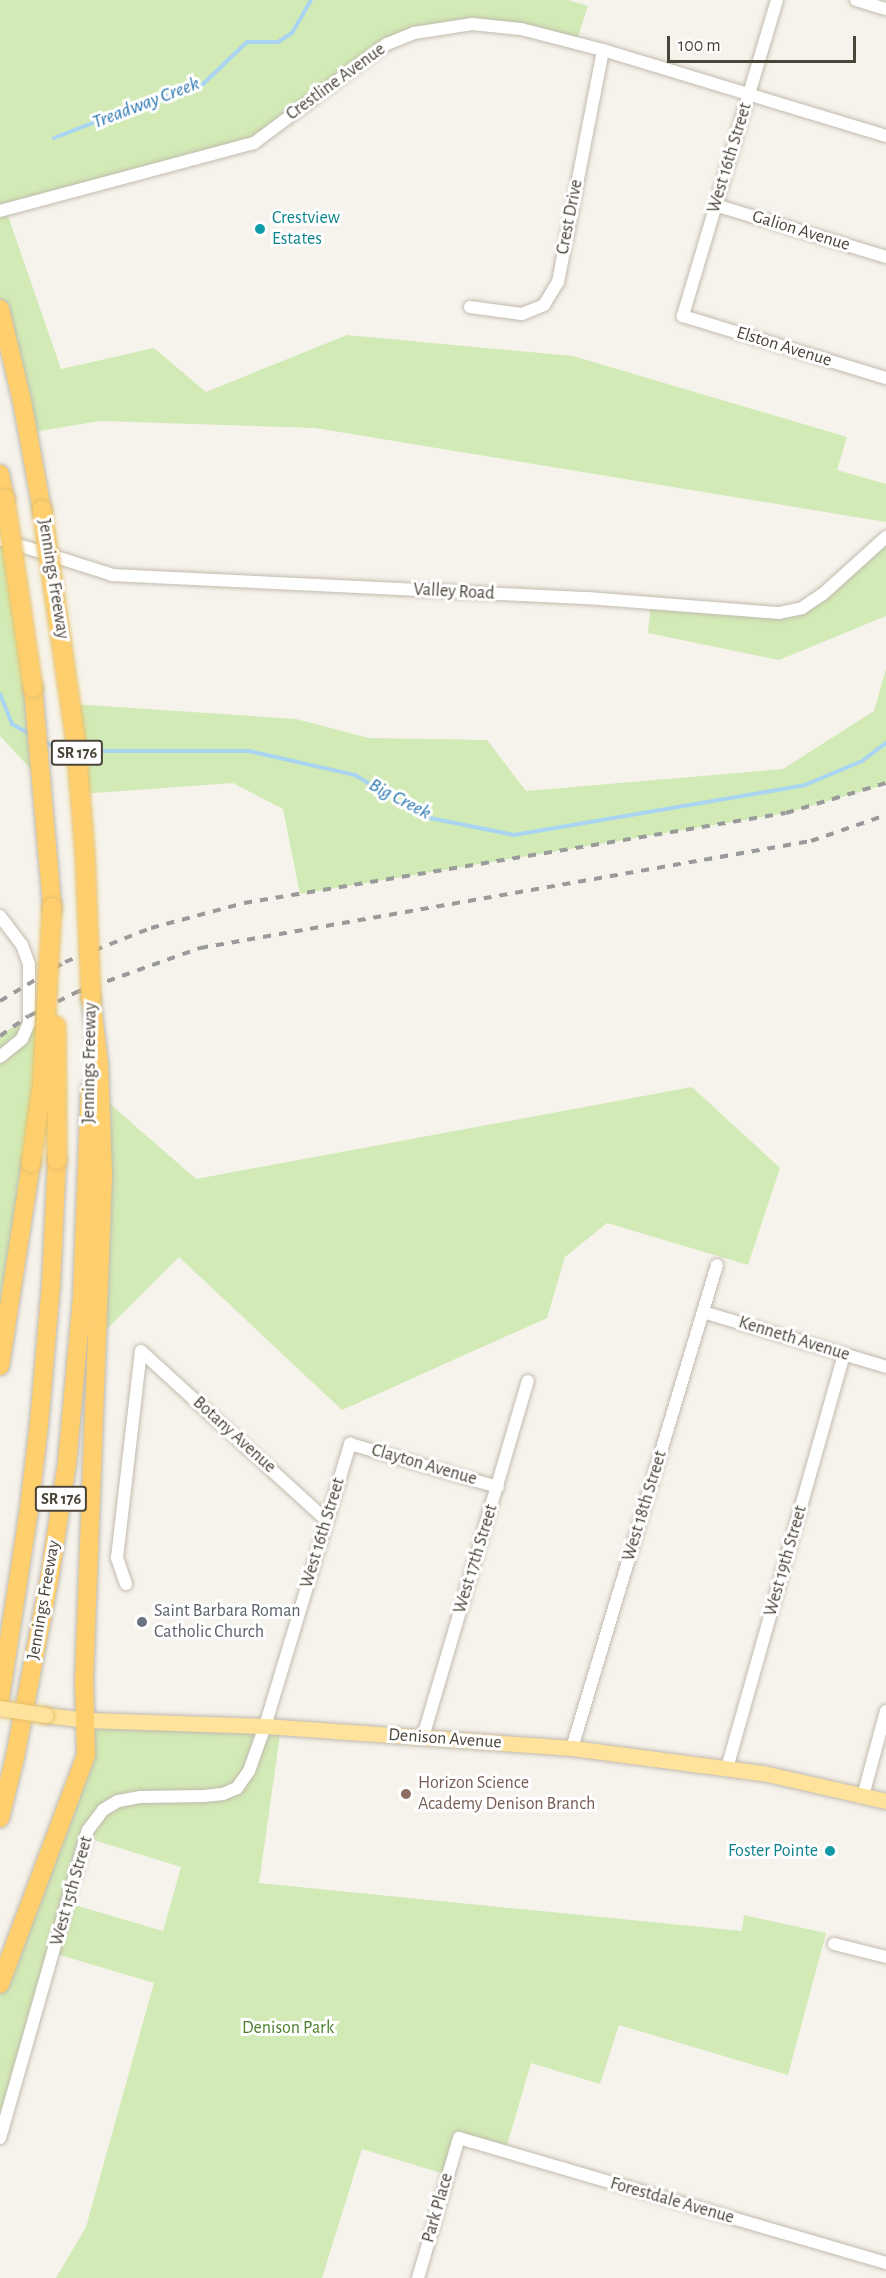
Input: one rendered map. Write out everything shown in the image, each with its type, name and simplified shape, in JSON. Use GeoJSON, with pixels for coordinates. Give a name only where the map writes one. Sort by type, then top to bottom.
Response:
{"type":"FeatureCollection","features":[{"type":"Feature","properties":{"kind":"highway","name":"Jennings Freeway"},"geometry":{"type":"LineString","coordinates":[[0,309],[22,401],[42,510],[76,743],[85,854],[91,998],[99,1065],[96,1176],[67,1463],[49,1581],[15,1757],[0,1818]]}},
{"type":"Feature","properties":{"kind":"highway","name":"Jennings Freeway"},"geometry":{"type":"LineString","coordinates":[[0,474],[30,659],[52,907],[56,1015],[57,1160],[51,1285],[39,1424],[29,1509],[0,1699]]}},
{"type":"Feature","properties":{"kind":"highway"},"geometry":{"type":"LineString","coordinates":[[0,1366],[42,1084],[52,907]]}},
{"type":"Feature","properties":{"kind":"highway"},"geometry":{"type":"LineString","coordinates":[[0,1984],[86,1755],[87,1720],[84,1681],[96,1176]]}},
{"type":"Feature","properties":{"kind":"main road","name":"Denison Avenue"},"geometry":{"type":"LineString","coordinates":[[0,1708],[87,1720],[265,1726],[572,1748],[782,1776],[886,1801]]}},
{"type":"Feature","properties":{"kind":"street","name":"West 16th Street"},"geometry":{"type":"LineString","coordinates":[[683,316],[777,0]]}},
{"type":"Feature","properties":{"kind":"street"},"geometry":{"type":"LineString","coordinates":[[856,0],[886,9]]}},
{"type":"Feature","properties":{"kind":"street","name":"Crestline Avenue"},"geometry":{"type":"LineString","coordinates":[[0,211],[254,143],[387,44],[414,33],[472,24],[521,29],[603,50],[886,136]]}},
{"type":"Feature","properties":{"kind":"street","name":"Crest Drive"},"geometry":{"type":"LineString","coordinates":[[470,307],[522,314],[544,305],[558,282],[603,50]]}},
{"type":"Feature","properties":{"kind":"street","name":"Galion Avenue"},"geometry":{"type":"LineString","coordinates":[[715,205],[886,257]]}},
{"type":"Feature","properties":{"kind":"street","name":"Elston Avenue"},"geometry":{"type":"LineString","coordinates":[[683,316],[886,378]]}},
{"type":"Feature","properties":{"kind":"street","name":"Valley Road"},"geometry":{"type":"LineString","coordinates":[[0,538],[113,575],[587,598],[779,613],[802,608],[823,594],[886,537]]}},
{"type":"Feature","properties":{"kind":"street"},"geometry":{"type":"LineString","coordinates":[[0,916],[22,945],[29,964],[29,1023],[22,1039],[3,1054]]}},
{"type":"Feature","properties":{"kind":"street","name":"West 18th Street"},"geometry":{"type":"LineString","coordinates":[[572,1748],[717,1264]]}},
{"type":"Feature","properties":{"kind":"street","name":"Kenneth Avenue"},"geometry":{"type":"LineString","coordinates":[[703,1312],[886,1367]]}},
{"type":"Feature","properties":{"kind":"street","name":"Botany Avenue"},"geometry":{"type":"LineString","coordinates":[[126,1584],[117,1558],[141,1351],[326,1520]]}},
{"type":"Feature","properties":{"kind":"street","name":"West 19th Street"},"geometry":{"type":"LineString","coordinates":[[727,1768],[844,1354]]}},
{"type":"Feature","properties":{"kind":"street","name":"West 17th Street"},"geometry":{"type":"LineString","coordinates":[[423,1737],[528,1381]]}},
{"type":"Feature","properties":{"kind":"street","name":"West 16th Street"},"geometry":{"type":"LineString","coordinates":[[265,1726],[350,1444]]}},
{"type":"Feature","properties":{"kind":"street","name":"Clayton Avenue"},"geometry":{"type":"LineString","coordinates":[[350,1444],[498,1487]]}},
{"type":"Feature","properties":{"kind":"street"},"geometry":{"type":"LineString","coordinates":[[863,1796],[886,1711]]}},
{"type":"Feature","properties":{"kind":"street","name":"West 15th Street"},"geometry":{"type":"LineString","coordinates":[[0,2138],[88,1830],[103,1810],[118,1801],[140,1797],[213,1795],[237,1788],[249,1771],[265,1726]]}},
{"type":"Feature","properties":{"kind":"street"},"geometry":{"type":"LineString","coordinates":[[834,1944],[886,1957]]}},
{"type":"Feature","properties":{"kind":"street","name":"Forestdale Avenue"},"geometry":{"type":"LineString","coordinates":[[459,2138],[886,2263]]}},
{"type":"Feature","properties":{"kind":"street","name":"Park Place"},"geometry":{"type":"LineString","coordinates":[[418,2278],[459,2138]]}},
{"type":"Feature","properties":{"kind":"green space"},"geometry":{"type":"Polygon","coordinates":[[[0,0],[568,0],[588,6],[576,43],[472,24],[387,44],[254,143],[6,210],[61,369],[154,348],[206,392],[347,335],[573,356],[847,437],[837,470],[886,484],[886,522],[315,428],[100,421],[28,433],[0,309],[0,0]]]}},
{"type":"Feature","properties":{"kind":"green space"},"geometry":{"type":"Polygon","coordinates":[[[0,474],[42,781],[0,736],[0,474]]]}},
{"type":"Feature","properties":{"kind":"green space"},"geometry":{"type":"Polygon","coordinates":[[[886,537],[886,616],[779,660],[648,633],[651,603],[802,608],[886,537]]]}},
{"type":"Feature","properties":{"kind":"green space"},"geometry":{"type":"Polygon","coordinates":[[[886,669],[886,783],[877,787],[786,813],[300,894],[283,809],[233,783],[80,794],[72,704],[296,719],[369,738],[487,740],[526,791],[783,769],[874,711],[886,669]]]}},
{"type":"Feature","properties":{"kind":"green space"},"geometry":{"type":"Polygon","coordinates":[[[46,1003],[0,1366],[0,1036],[46,1003]]]}},
{"type":"Feature","properties":{"kind":"green space"},"geometry":{"type":"Polygon","coordinates":[[[692,1087],[780,1168],[748,1265],[607,1223],[565,1257],[547,1318],[342,1410],[179,1257],[98,1338],[101,1096],[196,1179],[692,1087]]]}},
{"type":"Feature","properties":{"kind":"green space","name":"Denison Park"},"geometry":{"type":"Polygon","coordinates":[[[87,1720],[281,1728],[259,1883],[742,1931],[744,1915],[826,1933],[788,2075],[619,2025],[600,2084],[531,2063],[505,2152],[459,2138],[448,2175],[362,2149],[322,2278],[56,2278],[86,2227],[154,1983],[53,1953],[0,2138],[0,1984],[86,1755],[87,1720]],[[87,1838],[68,1903],[163,1931],[181,1867],[87,1838]]]}},
{"type":"Feature","properties":{"kind":"waterway","name":"Treadway Creek"},"geometry":{"type":"LineString","coordinates":[[54,138],[136,106],[202,85],[247,42],[278,42],[292,33],[311,0]]}},
{"type":"Feature","properties":{"kind":"waterway","name":"Big Creek"},"geometry":{"type":"LineString","coordinates":[[0,694],[12,724],[30,734]]}},
{"type":"Feature","properties":{"kind":"waterway","name":"Big Creek"},"geometry":{"type":"LineString","coordinates":[[45,742],[62,751],[71,751]]}},
{"type":"Feature","properties":{"kind":"waterway","name":"Big Creek"},"geometry":{"type":"LineString","coordinates":[[81,751],[249,751],[355,775],[425,817],[514,835],[805,785],[862,761],[886,743]]}},
{"type":"Feature","properties":{"kind":"railway"},"geometry":{"type":"LineString","coordinates":[[0,1001],[65,962],[151,928],[244,903],[786,813],[886,783]]}},
{"type":"Feature","properties":{"kind":"railway"},"geometry":{"type":"LineString","coordinates":[[0,1036],[29,1016],[77,992],[200,948],[811,841],[886,815]]}},
{"type":"Feature","properties":{"kind":"place","name":"Crestview Estates"},"geometry":{"type":"Point","coordinates":[260,229]}},
{"type":"Feature","properties":{"kind":"place","name":"Saint Barbara Roman Catholic Church"},"geometry":{"type":"Point","coordinates":[142,1622]}},
{"type":"Feature","properties":{"kind":"place","name":"Horizon Science Academy Denison Branch"},"geometry":{"type":"Point","coordinates":[406,1794]}},
{"type":"Feature","properties":{"kind":"place","name":"Foster Pointe"},"geometry":{"type":"Point","coordinates":[830,1851]}}]}
